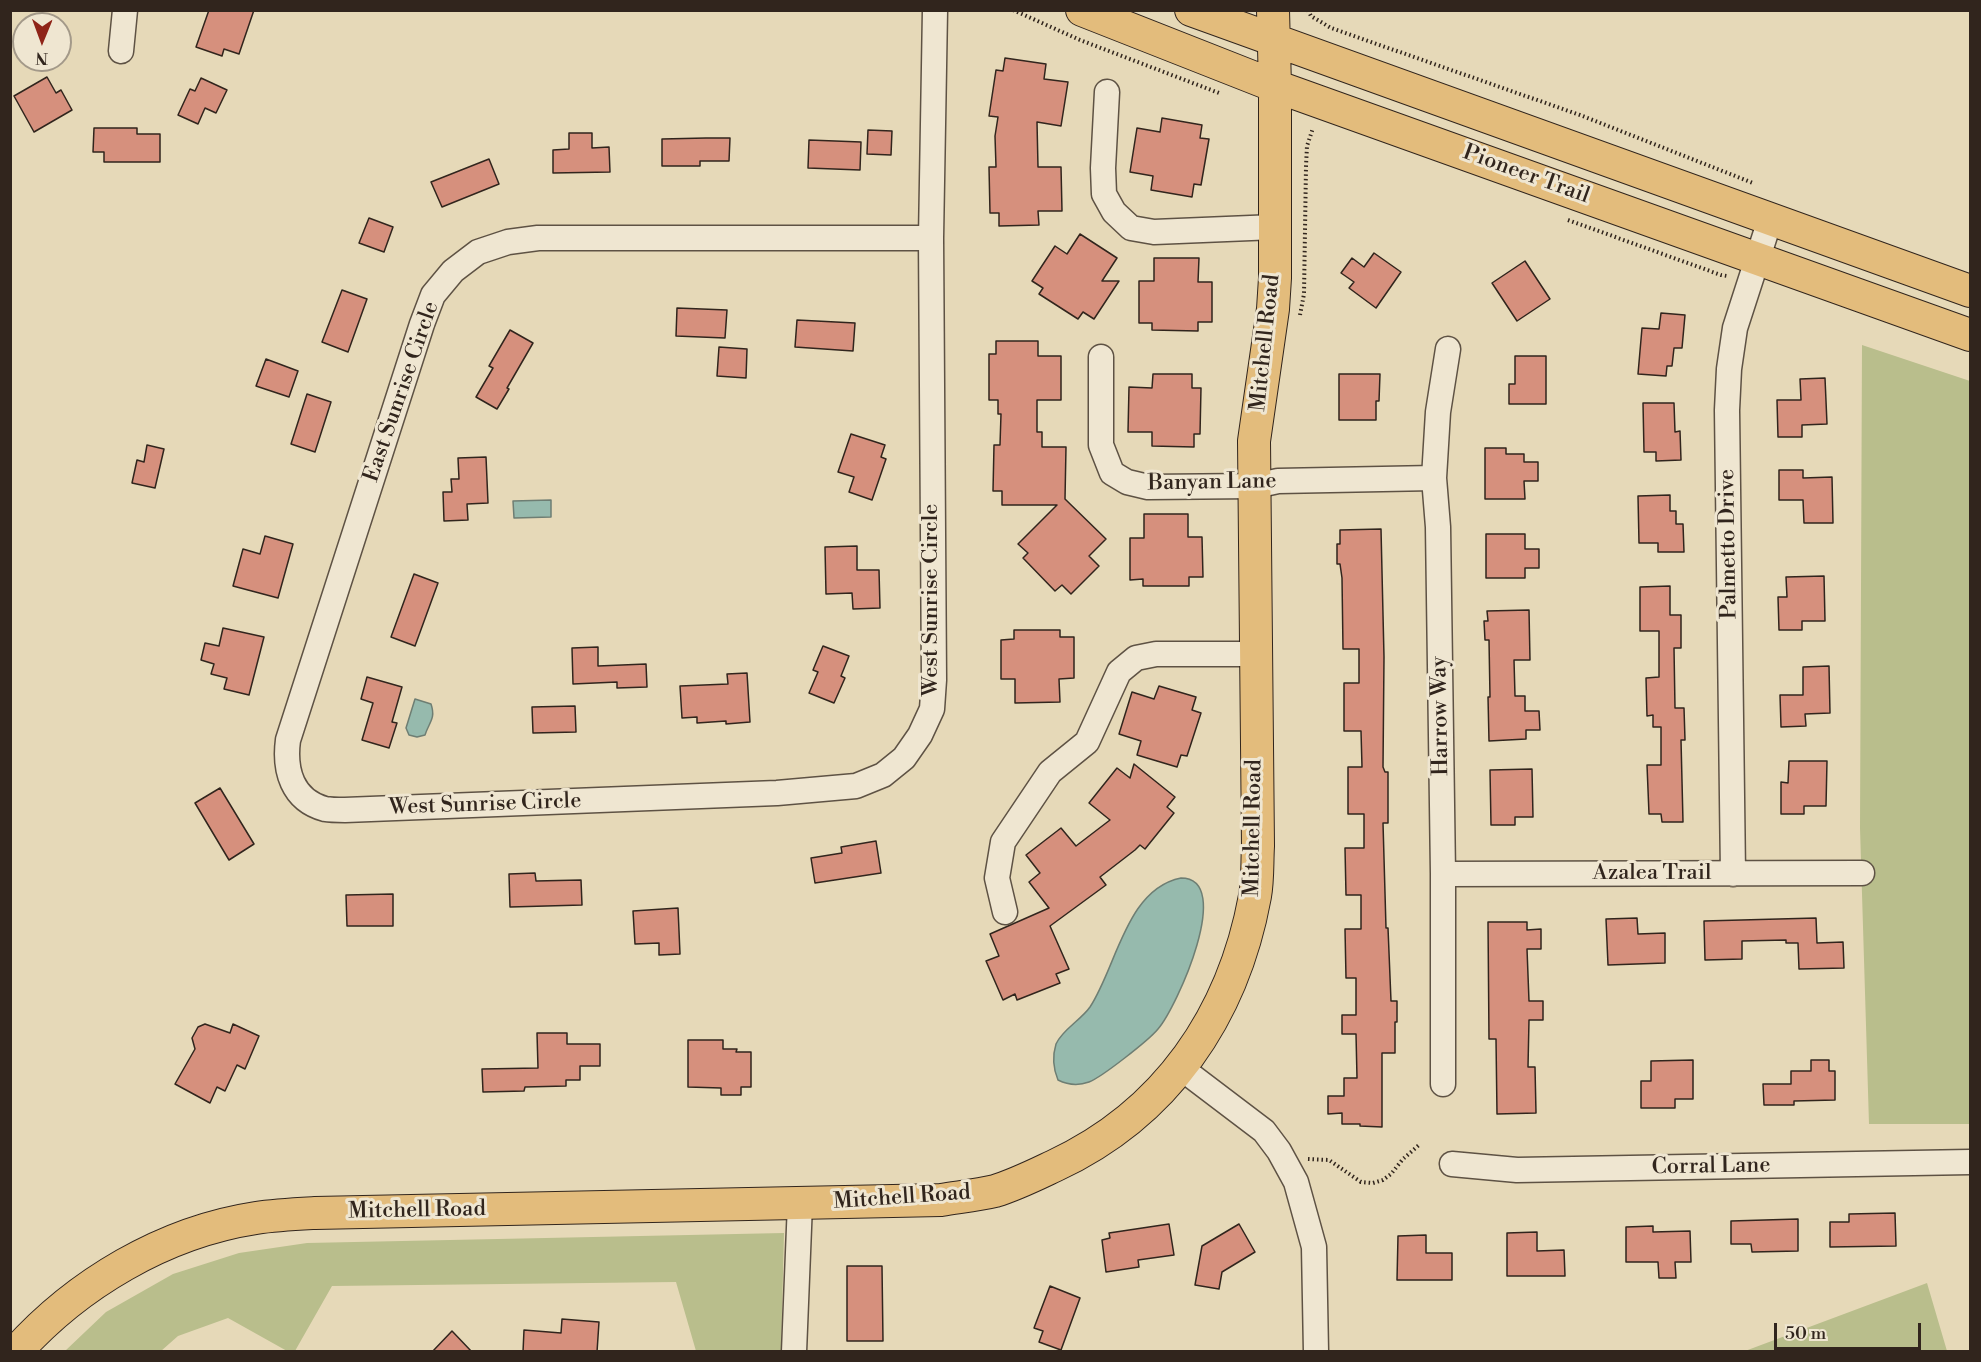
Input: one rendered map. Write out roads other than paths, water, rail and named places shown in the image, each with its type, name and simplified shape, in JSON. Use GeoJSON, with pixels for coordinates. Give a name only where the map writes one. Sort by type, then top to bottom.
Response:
{"type":"FeatureCollection","features":[{"type":"Feature","properties":{"kind":"main road","name":"Pioneer Trail"},"geometry":{"type":"LineString","coordinates":[[1082,10],[1275,86],[1971,335]]}},
{"type":"Feature","properties":{"kind":"main road","name":"Pioneer Trail"},"geometry":{"type":"LineString","coordinates":[[1191,10],[1272,25],[1770,220],[1971,291]]}},
{"type":"Feature","properties":{"kind":"main road","name":"Mitchell Road"},"geometry":{"type":"LineString","coordinates":[[16,1352],[58,1310],[103,1277],[151,1251],[193,1234],[255,1218],[315,1213],[941,1200],[995,1190],[1076,1156],[1122,1126],[1159,1093],[1199,1043],[1225,996],[1245,942],[1256,894],[1258,846],[1254,441],[1273,309],[1275,86],[1272,25]]}},
{"type":"Feature","properties":{"kind":"street"},"geometry":{"type":"LineString","coordinates":[[121,51],[125,10]]}},
{"type":"Feature","properties":{"kind":"street","name":"West Sunrise Circle"},"geometry":{"type":"LineString","coordinates":[[288,740],[285,756],[287,772],[296,787],[308,801],[325,809],[345,810],[798,791],[856,786],[883,775],[904,758],[920,735],[932,709],[933,690],[931,238],[935,10]]}},
{"type":"Feature","properties":{"kind":"street"},"geometry":{"type":"LineString","coordinates":[[1107,92],[1104,194],[1114,212],[1131,228],[1154,232],[1275,227]]}},
{"type":"Feature","properties":{"kind":"street","name":"Palmetto Drive"},"geometry":{"type":"LineString","coordinates":[[1733,874],[1727,410],[1729,369],[1736,328],[1770,220]]}},
{"type":"Feature","properties":{"kind":"street","name":"East Sunrise Circle"},"geometry":{"type":"LineString","coordinates":[[288,740],[422,324],[433,295],[453,270],[478,252],[508,242],[538,238],[931,238]]}},
{"type":"Feature","properties":{"kind":"street","name":"Harrow Way"},"geometry":{"type":"LineString","coordinates":[[1443,1084],[1443,874],[1438,527],[1434,478],[1438,412],[1448,349]]}},
{"type":"Feature","properties":{"kind":"street","name":"Banyan Lane"},"geometry":{"type":"LineString","coordinates":[[1101,357],[1101,445],[1112,473],[1127,482],[1148,487],[1255,486],[1278,481],[1434,478]]}},
{"type":"Feature","properties":{"kind":"street"},"geometry":{"type":"LineString","coordinates":[[1005,912],[997,878],[1003,843],[1050,772],[1087,742],[1119,672],[1136,658],[1156,654],[1255,654]]}},
{"type":"Feature","properties":{"kind":"street","name":"Azalea Trail"},"geometry":{"type":"LineString","coordinates":[[1443,874],[1862,873]]}},
{"type":"Feature","properties":{"kind":"street"},"geometry":{"type":"LineString","coordinates":[[1181,1068],[1264,1131],[1279,1151],[1296,1182],[1314,1248],[1316,1352]]}},
{"type":"Feature","properties":{"kind":"street","name":"Corral Lane"},"geometry":{"type":"LineString","coordinates":[[1452,1164],[1517,1170],[1971,1162]]}},
{"type":"Feature","properties":{"kind":"street"},"geometry":{"type":"LineString","coordinates":[[794,1352],[800,1203]]}},
{"type":"Feature","properties":{"kind":"water"},"geometry":{"type":"Polygon","coordinates":[[[551,500],[551,517],[514,518],[513,501],[551,500]]]}},
{"type":"Feature","properties":{"kind":"water"},"geometry":{"type":"Polygon","coordinates":[[[415,699],[431,704],[433,713],[425,735],[417,737],[409,735],[406,728],[415,699]]]}},
{"type":"Feature","properties":{"kind":"water"},"geometry":{"type":"Polygon","coordinates":[[[1181,878],[1196,884],[1203,898],[1202,920],[1188,972],[1167,1016],[1158,1029],[1145,1041],[1095,1079],[1077,1084],[1058,1080],[1054,1062],[1056,1044],[1090,1007],[1135,913],[1147,897],[1162,885],[1181,878]]]}}]}
